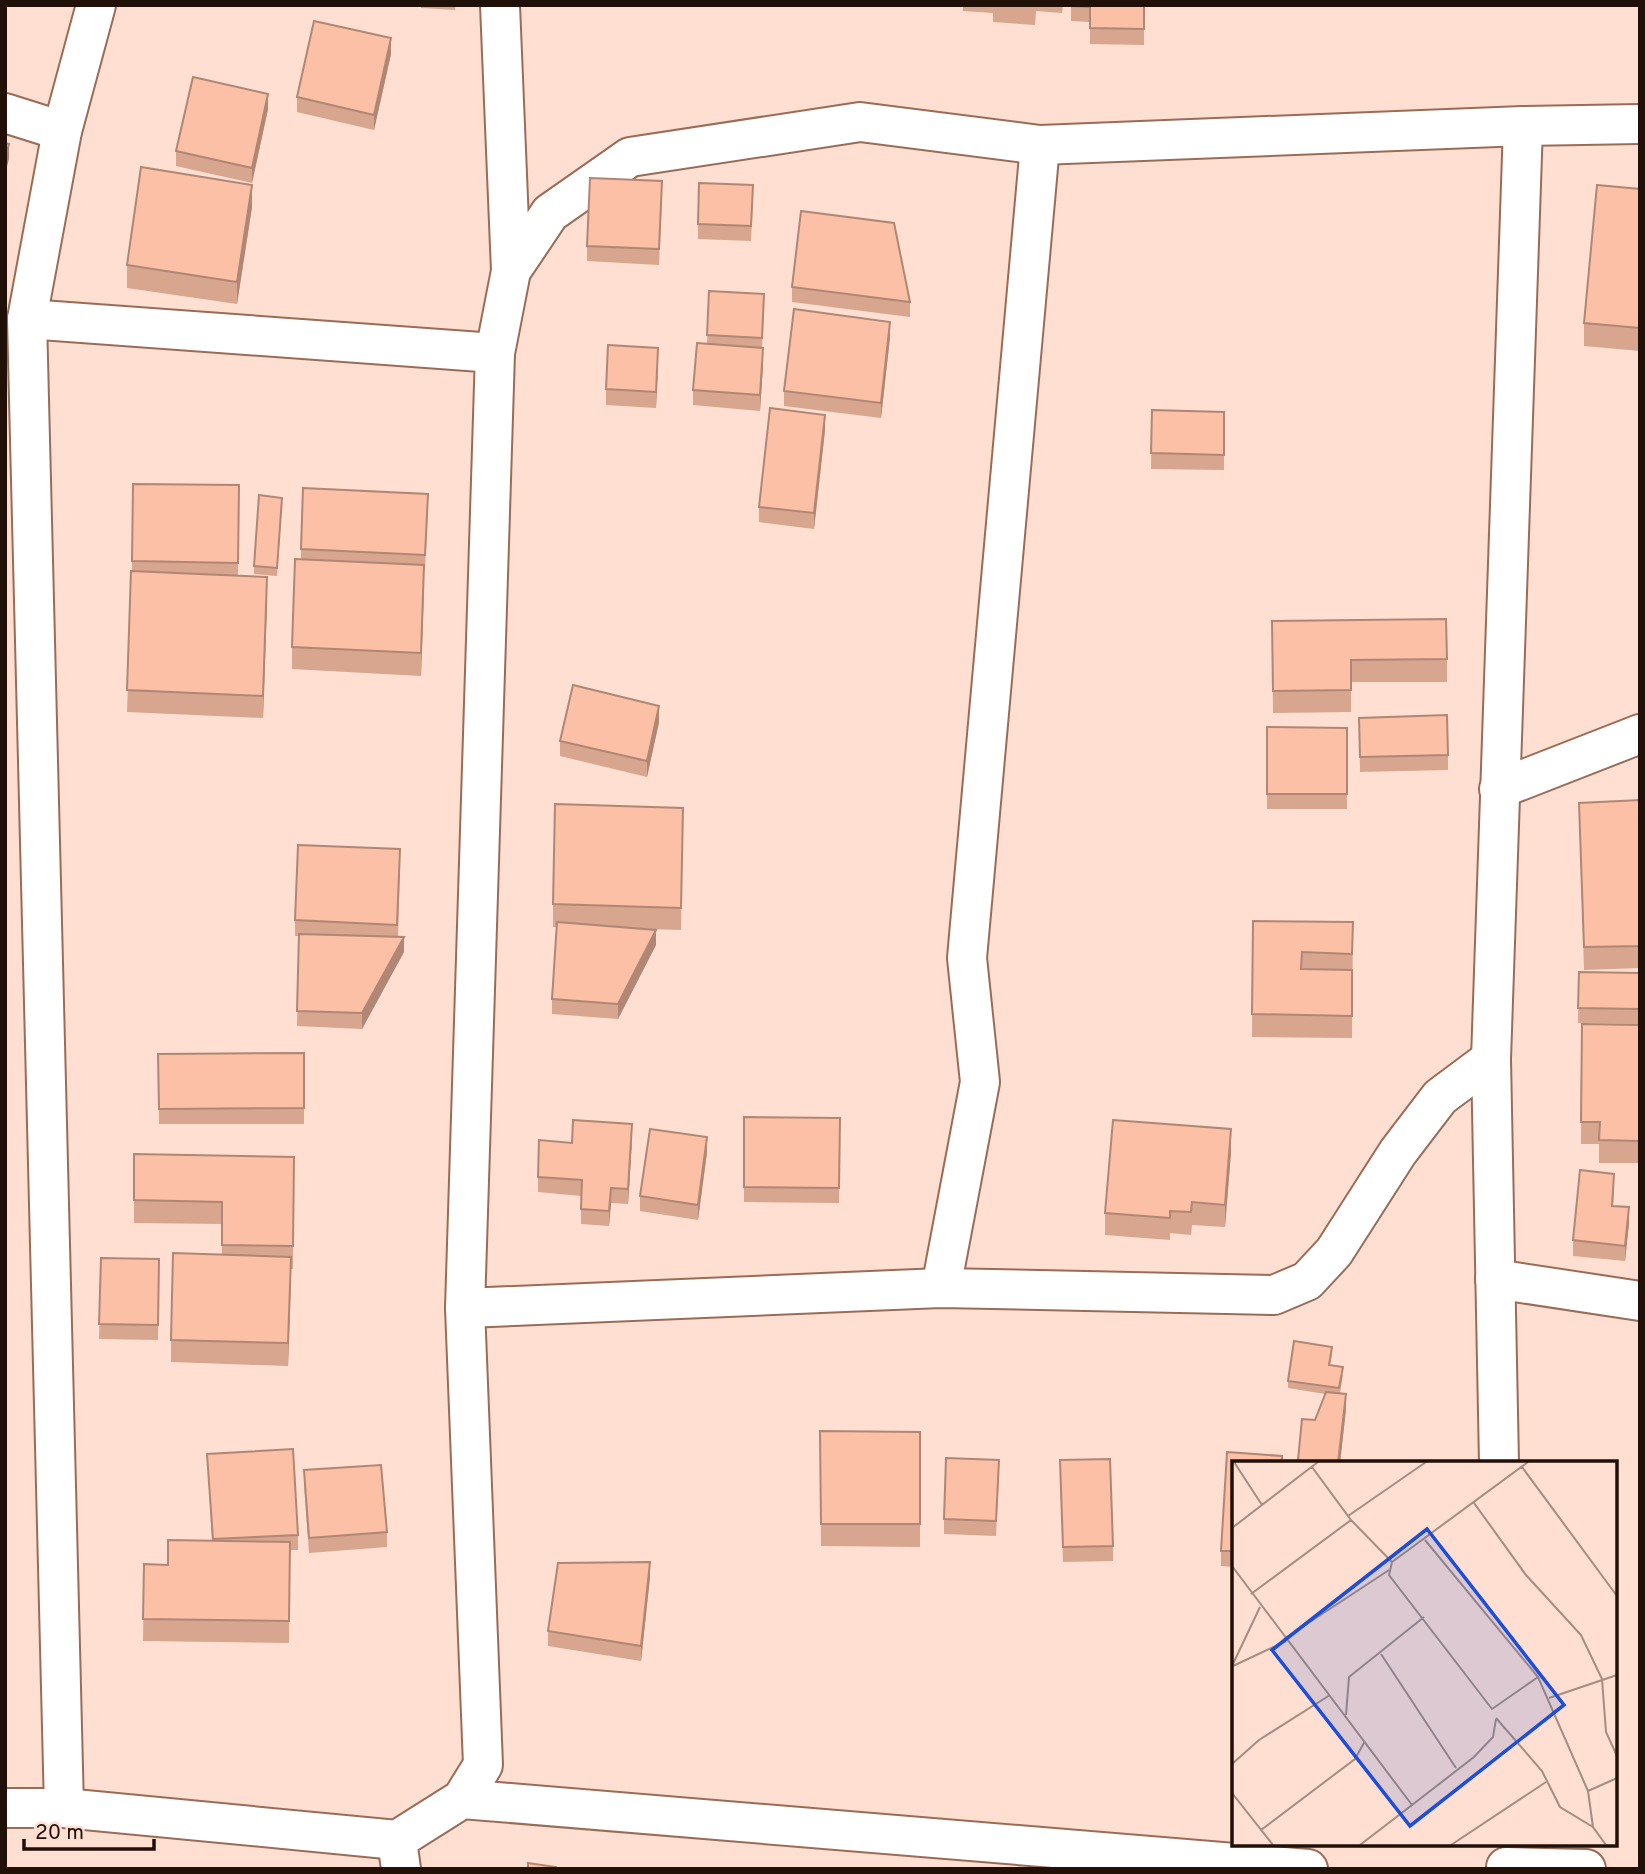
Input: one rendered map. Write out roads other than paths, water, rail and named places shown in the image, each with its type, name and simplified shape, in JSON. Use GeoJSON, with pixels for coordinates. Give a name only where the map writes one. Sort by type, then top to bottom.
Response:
{"type":"FeatureCollection","features":[{"type":"Feature","properties":{"kind":"street"},"geometry":{"type":"LineString","coordinates":[[64,1808],[27,319],[61,131],[96,5]]}},
{"type":"Feature","properties":{"kind":"street"},"geometry":{"type":"LineString","coordinates":[[5,1808],[64,1808],[399,1854],[462,1799],[483,1765],[465,1308],[495,353],[511,271],[500,5]]}},
{"type":"Feature","properties":{"kind":"street"},"geometry":{"type":"LineString","coordinates":[[5,113],[61,131]]}},
{"type":"Feature","properties":{"kind":"street"},"geometry":{"type":"LineString","coordinates":[[511,271],[550,213],[630,157],[860,122],[1040,145],[1640,124]]}},
{"type":"Feature","properties":{"kind":"street"},"geometry":{"type":"LineString","coordinates":[[1499,1461],[1491,1059],[1523,126]]}},
{"type":"Feature","properties":{"kind":"street"},"geometry":{"type":"LineString","coordinates":[[941,1288],[980,1082],[967,958],[1040,145]]}},
{"type":"Feature","properties":{"kind":"street"},"geometry":{"type":"LineString","coordinates":[[27,319],[495,353]]}},
{"type":"Feature","properties":{"kind":"street"},"geometry":{"type":"LineString","coordinates":[[1499,789],[1640,734]]}},
{"type":"Feature","properties":{"kind":"street"},"geometry":{"type":"LineString","coordinates":[[465,1308],[941,1288],[1275,1295],[1307,1281],[1334,1252],[1398,1153],[1440,1097],[1491,1059]]}},
{"type":"Feature","properties":{"kind":"street"},"geometry":{"type":"LineString","coordinates":[[1495,1279],[1640,1301]]}},
{"type":"Feature","properties":{"kind":"street"},"geometry":{"type":"LineString","coordinates":[[462,1799],[1308,1869]]}},
{"type":"Feature","properties":{"kind":"street"},"geometry":{"type":"LineString","coordinates":[[1506,1860],[1587,1869]]}}]}
